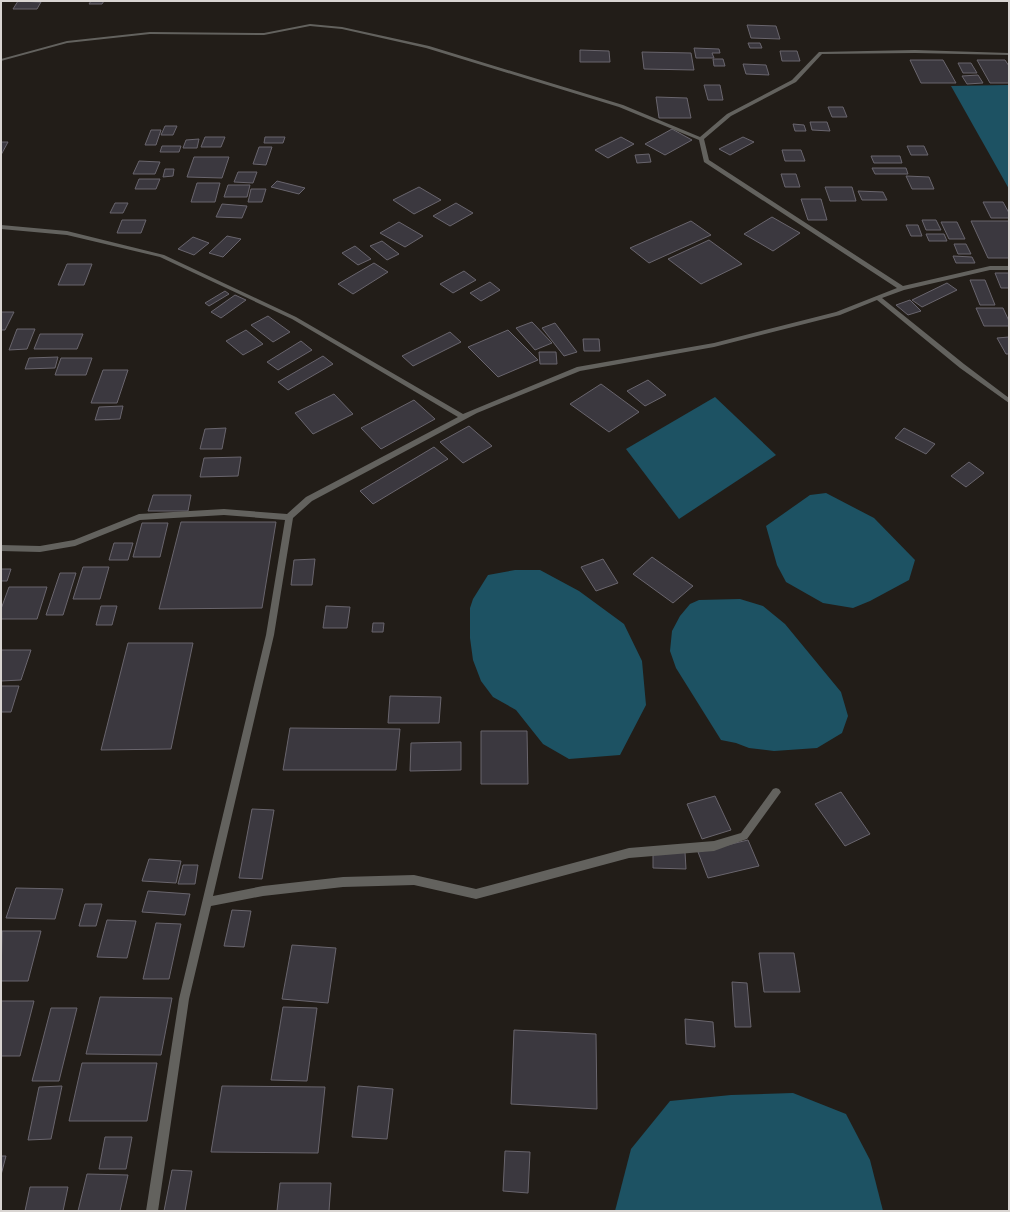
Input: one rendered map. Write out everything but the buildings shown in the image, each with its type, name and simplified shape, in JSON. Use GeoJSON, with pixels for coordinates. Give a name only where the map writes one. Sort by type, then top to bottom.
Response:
{"type":"FeatureCollection","features":[{"type":"Feature","properties":{"kind":"street"},"geometry":{"type":"LineString","coordinates":[[1,60],[67,42],[150,33],[264,34],[310,26],[342,28],[427,47],[621,106],[701,139]]}},
{"type":"Feature","properties":{"kind":"street"},"geometry":{"type":"LineString","coordinates":[[701,139],[729,115],[794,81],[821,53],[903,51],[1009,54]]}},
{"type":"Feature","properties":{"kind":"street"},"geometry":{"type":"LineString","coordinates":[[701,139],[706,161],[902,288]]}},
{"type":"Feature","properties":{"kind":"street"},"geometry":{"type":"LineString","coordinates":[[1,227],[67,233],[162,256],[294,318],[463,417]]}},
{"type":"Feature","properties":{"kind":"street"},"geometry":{"type":"LineString","coordinates":[[152,1211],[184,999],[270,635],[289,517],[309,499],[463,417],[579,369],[714,345],[838,314],[902,288],[990,268],[1009,268]]}},
{"type":"Feature","properties":{"kind":"street"},"geometry":{"type":"LineString","coordinates":[[878,298],[962,366],[1009,401]]}},
{"type":"Feature","properties":{"kind":"street"},"geometry":{"type":"LineString","coordinates":[[1,548],[40,549],[75,543],[139,517],[224,512],[289,517]]}},
{"type":"Feature","properties":{"kind":"street"},"geometry":{"type":"LineString","coordinates":[[207,902],[263,892],[344,882],[414,880],[476,894],[629,853],[714,846],[744,836],[776,792]]}},
{"type":"Feature","properties":{"kind":"water"},"geometry":{"type":"Polygon","coordinates":[[[1009,85],[1009,189],[951,86],[1009,85]]]}},
{"type":"Feature","properties":{"kind":"water"},"geometry":{"type":"Polygon","coordinates":[[[715,397],[776,455],[679,519],[626,449],[715,397]]]}},
{"type":"Feature","properties":{"kind":"water"},"geometry":{"type":"Polygon","coordinates":[[[826,493],[874,518],[915,560],[909,580],[870,601],[853,608],[823,603],[786,582],[777,565],[766,526],[810,495],[826,493]]]}},
{"type":"Feature","properties":{"kind":"water"},"geometry":{"type":"Polygon","coordinates":[[[515,570],[540,570],[579,591],[624,624],[642,661],[646,705],[620,755],[569,759],[543,744],[516,710],[493,697],[481,681],[473,660],[470,638],[470,608],[473,599],[488,575],[515,570]]]}},
{"type":"Feature","properties":{"kind":"water"},"geometry":{"type":"Polygon","coordinates":[[[740,599],[763,606],[785,624],[841,692],[848,716],[842,733],[817,748],[774,751],[749,748],[736,743],[721,740],[676,668],[670,651],[672,631],[680,616],[690,604],[699,600],[740,599]]]}},
{"type":"Feature","properties":{"kind":"water"},"geometry":{"type":"Polygon","coordinates":[[[793,1093],[846,1114],[870,1160],[883,1211],[615,1211],[631,1149],[670,1101],[731,1095],[793,1093]]]}}]}
